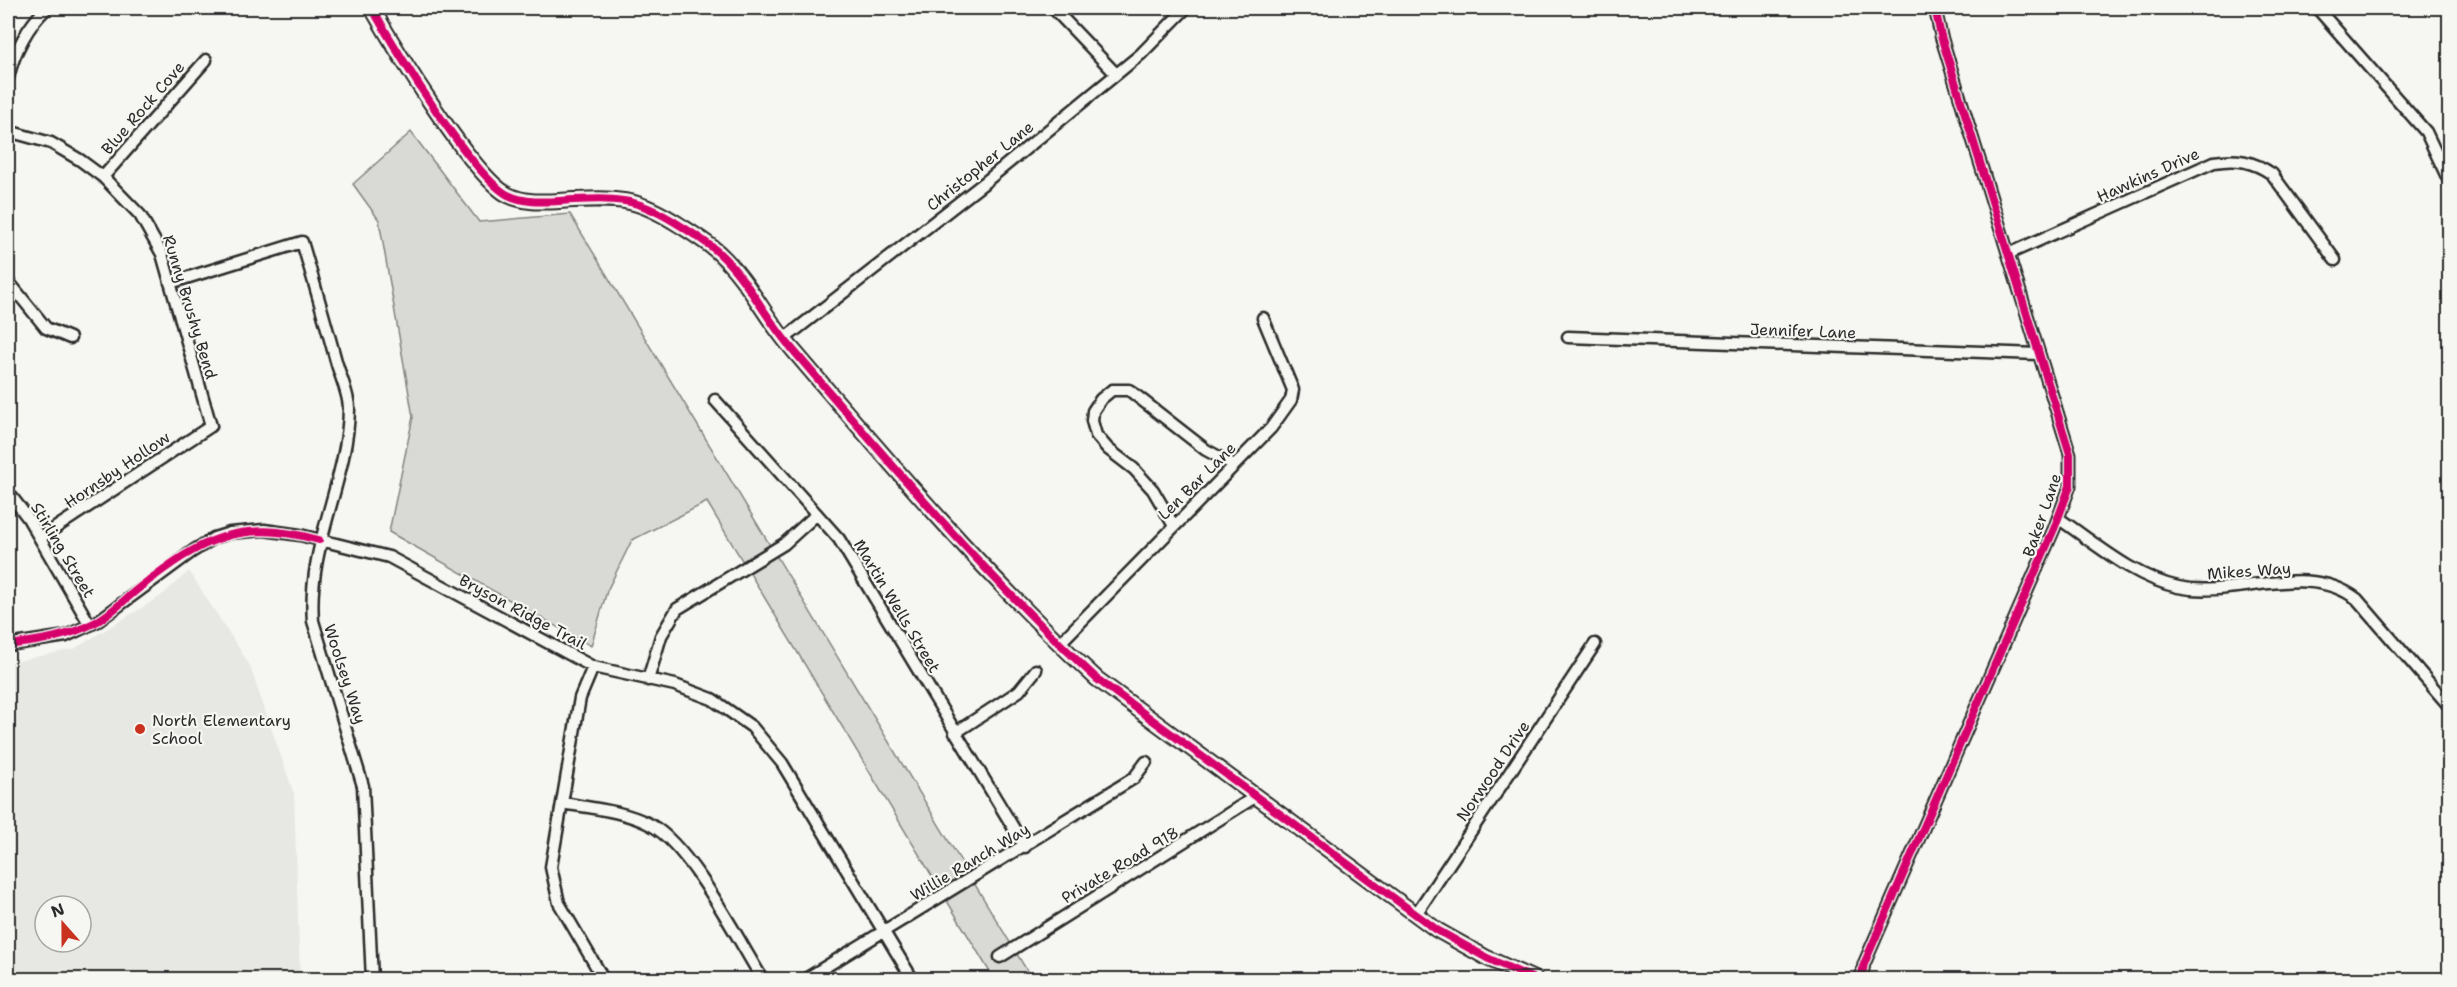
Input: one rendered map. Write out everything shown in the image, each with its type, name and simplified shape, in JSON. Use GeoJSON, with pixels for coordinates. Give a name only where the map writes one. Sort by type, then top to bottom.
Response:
{"type":"FeatureCollection","features":[{"type":"Feature","properties":{"kind":"street"},"geometry":{"type":"LineString","coordinates":[[8,78],[12,61],[36,18],[47,8]]}},
{"type":"Feature","properties":{"kind":"street"},"geometry":{"type":"LineString","coordinates":[[372,8],[447,124],[491,184],[507,194],[524,200],[618,199],[640,203],[661,212],[721,255],[743,281],[784,339],[924,499],[1059,644],[1097,679],[1416,914],[1457,942],[1536,980]]}},
{"type":"Feature","properties":{"kind":"street"},"geometry":{"type":"LineString","coordinates":[[1053,8],[1116,74]]}},
{"type":"Feature","properties":{"kind":"street","name":"Christopher Lane"},"geometry":{"type":"LineString","coordinates":[[784,339],[984,183],[1142,54],[1186,8]]}},
{"type":"Feature","properties":{"kind":"street","name":"Baker Lane"},"geometry":{"type":"LineString","coordinates":[[1861,980],[1864,964],[2070,486],[2071,460],[1941,36],[1935,8]]}},
{"type":"Feature","properties":{"kind":"street"},"geometry":{"type":"LineString","coordinates":[[2317,8],[2426,132],[2450,183]]}},
{"type":"Feature","properties":{"kind":"street","name":"Blue Rock Cove"},"geometry":{"type":"LineString","coordinates":[[103,177],[206,60]]}},
{"type":"Feature","properties":{"kind":"street","name":"Runny Brushy Bend"},"geometry":{"type":"LineString","coordinates":[[8,131],[51,142],[103,177],[140,215],[153,235],[170,283],[211,426]]}},
{"type":"Feature","properties":{"kind":"street","name":"Hawkins Drive"},"geometry":{"type":"LineString","coordinates":[[2008,254],[2214,162],[2236,160],[2261,167],[2272,174],[2335,260]]}},
{"type":"Feature","properties":{"kind":"street","name":"Woolsey Way"},"geometry":{"type":"LineString","coordinates":[[170,283],[302,242],[349,407],[346,442],[320,540],[312,605],[313,621],[363,786],[372,980]]}},
{"type":"Feature","properties":{"kind":"street"},"geometry":{"type":"LineString","coordinates":[[8,281],[46,328],[70,338]]}},
{"type":"Feature","properties":{"kind":"street","name":"Len Bar Lane"},"geometry":{"type":"LineString","coordinates":[[1059,644],[1270,428],[1291,400],[1291,382],[1263,318]]}},
{"type":"Feature","properties":{"kind":"street","name":"Jennifer Lane"},"geometry":{"type":"LineString","coordinates":[[1568,337],[2038,354]]}},
{"type":"Feature","properties":{"kind":"street"},"geometry":{"type":"LineString","coordinates":[[1174,526],[1153,490],[1134,469],[1108,449],[1096,435],[1092,421],[1094,411],[1101,399],[1112,390],[1129,390],[1206,450],[1234,465]]}},
{"type":"Feature","properties":{"kind":"street","name":"Martin Wells Street"},"geometry":{"type":"LineString","coordinates":[[715,400],[840,539],[1025,847]]}},
{"type":"Feature","properties":{"kind":"street","name":"Hornsby Hollow"},"geometry":{"type":"LineString","coordinates":[[40,538],[211,426]]}},
{"type":"Feature","properties":{"kind":"street","name":"Stirling Street"},"geometry":{"type":"LineString","coordinates":[[8,492],[40,538],[90,625]]}},
{"type":"Feature","properties":{"kind":"street"},"geometry":{"type":"LineString","coordinates":[[648,680],[661,636],[677,609],[784,544],[817,514]]}},
{"type":"Feature","properties":{"kind":"street","name":"Mikes Way"},"geometry":{"type":"LineString","coordinates":[[2058,518],[2139,573],[2177,586],[2217,590],[2318,582],[2335,586],[2357,599],[2450,707]]}},
{"type":"Feature","properties":{"kind":"street","name":"Bryson Ridge Trail"},"geometry":{"type":"LineString","coordinates":[[8,645],[66,636],[90,625],[214,538],[237,532],[264,530],[320,540],[389,557],[593,667],[675,685],[712,699],[752,727],[782,763],[913,980]]}},
{"type":"Feature","properties":{"kind":"street","name":"Norwood Drive"},"geometry":{"type":"LineString","coordinates":[[1416,914],[1594,644]]}},
{"type":"Feature","properties":{"kind":"street"},"geometry":{"type":"LineString","coordinates":[[593,667],[580,698],[551,867],[553,887],[559,903],[604,980]]}},
{"type":"Feature","properties":{"kind":"street"},"geometry":{"type":"LineString","coordinates":[[955,733],[1019,691],[1036,670]]}},
{"type":"Feature","properties":{"kind":"street","name":"Willie Ranch Way"},"geometry":{"type":"LineString","coordinates":[[804,980],[1025,847],[1134,778],[1146,762]]}},
{"type":"Feature","properties":{"kind":"street","name":"Private Road 918"},"geometry":{"type":"LineString","coordinates":[[1000,957],[1255,796]]}},
{"type":"Feature","properties":{"kind":"street"},"geometry":{"type":"LineString","coordinates":[[562,803],[634,818],[650,824],[672,839],[697,874],[763,980]]}},
{"type":"Feature","properties":{"kind":"shaded area"},"geometry":{"type":"Polygon","coordinates":[[[411,132],[479,222],[570,214],[1032,979],[994,979],[707,502],[632,540],[607,591],[591,646],[389,532],[413,417],[379,220],[353,184],[411,132]]]}},
{"type":"Feature","properties":{"kind":"shaded area","name":"North Elementary School"},"geometry":{"type":"Polygon","coordinates":[[[189,571],[249,664],[294,794],[300,979],[12,979],[8,937],[8,663],[74,649],[161,596],[189,571]]]}},
{"type":"Feature","properties":{"kind":"cycle path"},"geometry":{"type":"LineString","coordinates":[[372,8],[455,138],[493,183],[508,195],[524,200],[540,202],[606,199],[642,205],[666,217],[710,246],[738,274],[788,344],[976,559],[1097,679],[1437,930],[1487,958],[1536,980]]}},
{"type":"Feature","properties":{"kind":"cycle path"},"geometry":{"type":"LineString","coordinates":[[1861,980],[1864,964],[2054,529],[2070,486],[2070,454],[1941,36],[1935,8]]}},
{"type":"Feature","properties":{"kind":"cycle path"},"geometry":{"type":"LineString","coordinates":[[8,645],[64,635],[96,622],[182,557],[222,537],[266,531],[319,540]]}},
{"type":"Feature","properties":{"kind":"place","name":"North Elementary School"},"geometry":{"type":"Point","coordinates":[140,729]}}]}
